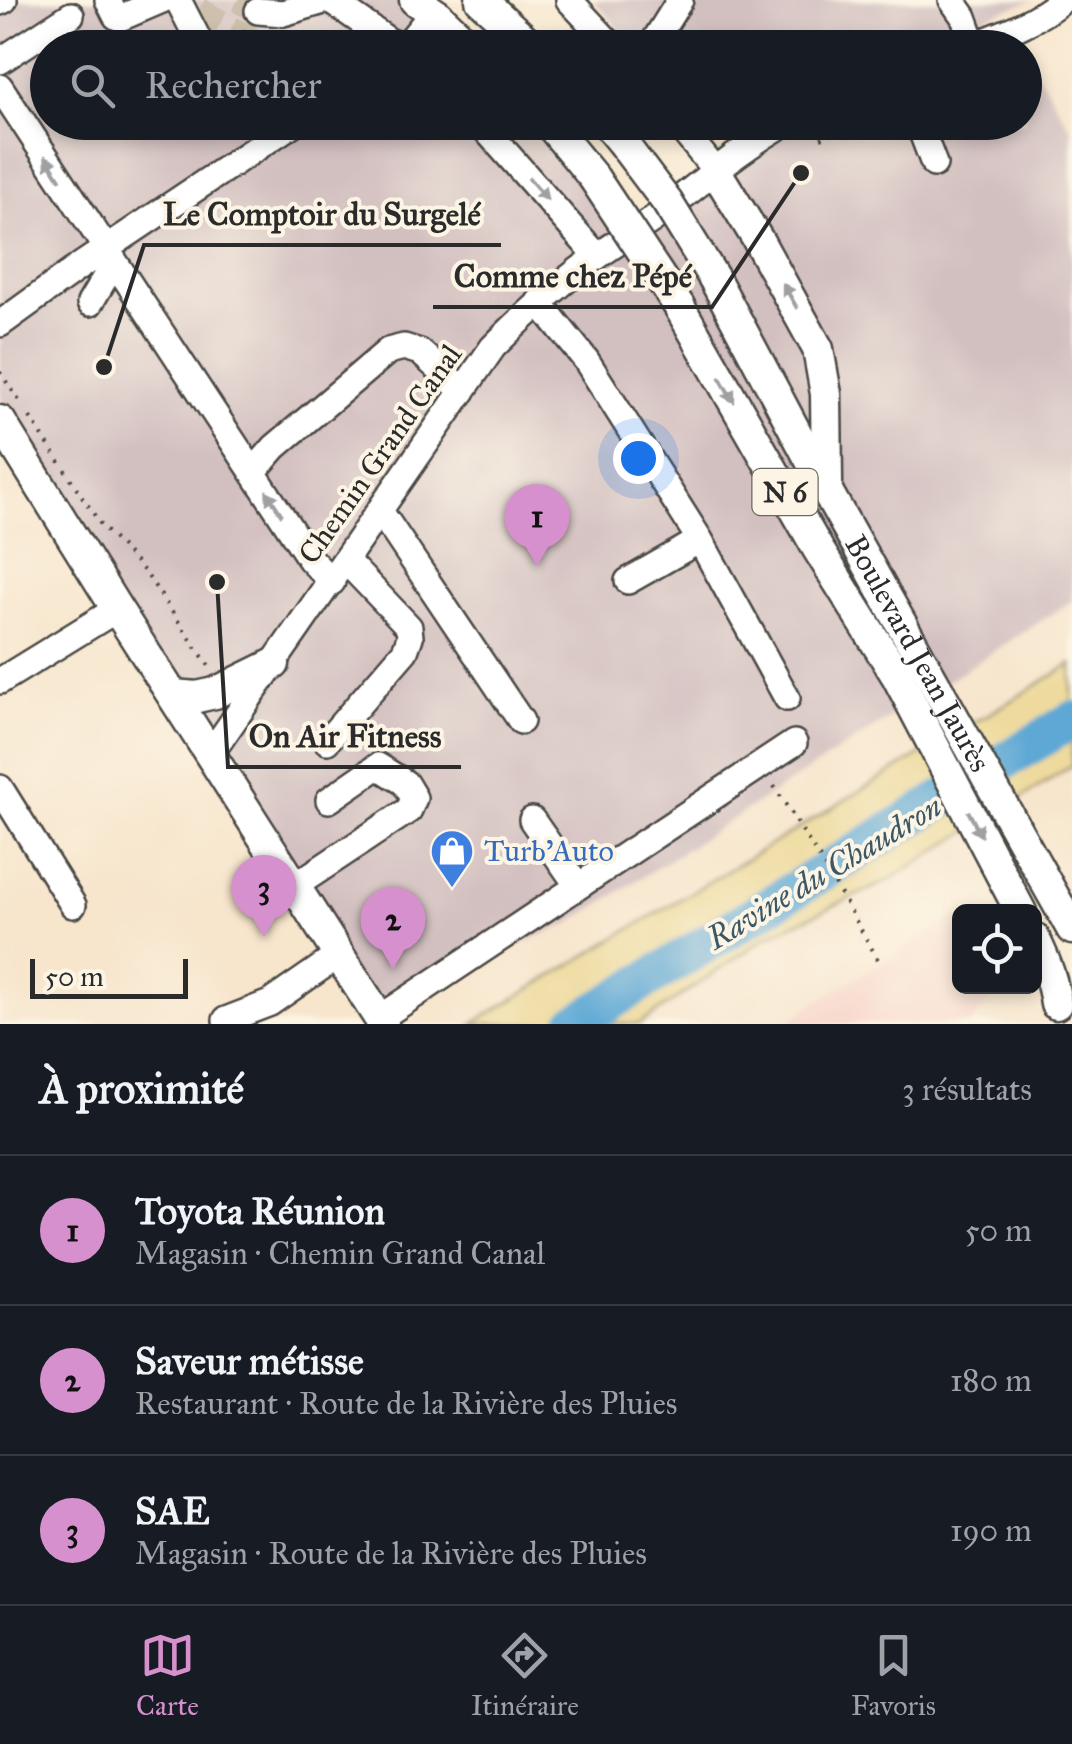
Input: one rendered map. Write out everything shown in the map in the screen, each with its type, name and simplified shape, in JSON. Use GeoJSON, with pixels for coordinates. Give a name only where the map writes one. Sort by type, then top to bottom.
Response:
{"type":"FeatureCollection","features":[{"type":"Feature","properties":{"kind":"main road"},"geometry":{"type":"LineString","coordinates":[[487,3],[515,30]]}},
{"type":"Feature","properties":{"kind":"main road"},"geometry":{"type":"LineString","coordinates":[[426,7],[452,30]]}},
{"type":"Feature","properties":{"kind":"main road","name":"Boulevard Jean Jaurès"},"geometry":{"type":"LineString","coordinates":[[563,140],[594,178],[679,306],[818,549],[910,668],[1072,928]]}},
{"type":"Feature","properties":{"kind":"main road","name":"Boulevard Jean Jaurès"},"geometry":{"type":"LineString","coordinates":[[619,140],[667,202],[716,280],[827,491],[1017,903]]}},
{"type":"Feature","properties":{"kind":"main road"},"geometry":{"type":"LineString","coordinates":[[715,170],[818,349],[826,394],[827,491]]}},
{"type":"Feature","properties":{"kind":"main road"},"geometry":{"type":"LineString","coordinates":[[0,421],[381,1021]]}},
{"type":"Feature","properties":{"kind":"main road"},"geometry":{"type":"LineString","coordinates":[[173,695],[197,697],[274,664]]}},
{"type":"Feature","properties":{"kind":"main road"},"geometry":{"type":"LineString","coordinates":[[1042,954],[1054,987],[1056,1007]]}},
{"type":"Feature","properties":{"kind":"street"},"geometry":{"type":"LineString","coordinates":[[108,0],[120,18],[150,2]]}},
{"type":"Feature","properties":{"kind":"street"},"geometry":{"type":"LineString","coordinates":[[270,16],[329,0],[375,30]]}},
{"type":"Feature","properties":{"kind":"street"},"geometry":{"type":"LineString","coordinates":[[569,0],[597,30]]}},
{"type":"Feature","properties":{"kind":"street"},"geometry":{"type":"LineString","coordinates":[[661,30],[680,0]]}},
{"type":"Feature","properties":{"kind":"street"},"geometry":{"type":"LineString","coordinates":[[952,0],[964,17],[967,30]]}},
{"type":"Feature","properties":{"kind":"street"},"geometry":{"type":"LineString","coordinates":[[1014,30],[1062,0]]}},
{"type":"Feature","properties":{"kind":"street"},"geometry":{"type":"LineString","coordinates":[[189,3],[197,30]]}},
{"type":"Feature","properties":{"kind":"street"},"geometry":{"type":"LineString","coordinates":[[42,30],[72,15]]}},
{"type":"Feature","properties":{"kind":"street"},"geometry":{"type":"LineString","coordinates":[[5,48],[30,36]]}},
{"type":"Feature","properties":{"kind":"street"},"geometry":{"type":"LineString","coordinates":[[0,87],[30,133]]}},
{"type":"Feature","properties":{"kind":"street"},"geometry":{"type":"LineString","coordinates":[[35,140],[310,558],[339,571],[409,627],[405,651],[327,741]]}},
{"type":"Feature","properties":{"kind":"street"},"geometry":{"type":"LineString","coordinates":[[0,324],[112,258],[271,140]]}},
{"type":"Feature","properties":{"kind":"street"},"geometry":{"type":"LineString","coordinates":[[496,140],[597,256]]}},
{"type":"Feature","properties":{"kind":"street"},"geometry":{"type":"LineString","coordinates":[[691,140],[715,170]]}},
{"type":"Feature","properties":{"kind":"street","name":"Chemin Grand Canal"},"geometry":{"type":"LineString","coordinates":[[211,754],[493,347],[538,302],[756,140]]}},
{"type":"Feature","properties":{"kind":"street"},"geometry":{"type":"LineString","coordinates":[[925,140],[934,164]]}},
{"type":"Feature","properties":{"kind":"street"},"geometry":{"type":"LineString","coordinates":[[90,303],[112,258]]}},
{"type":"Feature","properties":{"kind":"street"},"geometry":{"type":"LineString","coordinates":[[538,302],[586,360],[700,540],[787,698]]}},
{"type":"Feature","properties":{"kind":"street"},"geometry":{"type":"LineString","coordinates":[[254,471],[275,446],[388,351],[404,347],[420,352],[463,391]]}},
{"type":"Feature","properties":{"kind":"street"},"geometry":{"type":"LineString","coordinates":[[380,512],[520,722]]}},
{"type":"Feature","properties":{"kind":"street"},"geometry":{"type":"LineString","coordinates":[[628,581],[700,540]]}},
{"type":"Feature","properties":{"kind":"street"},"geometry":{"type":"LineString","coordinates":[[0,682],[117,610]]}},
{"type":"Feature","properties":{"kind":"street"},"geometry":{"type":"LineString","coordinates":[[381,1021],[794,743]]}},
{"type":"Feature","properties":{"kind":"street"},"geometry":{"type":"LineString","coordinates":[[296,884],[409,810],[414,798],[404,783],[378,766],[329,800]]}},
{"type":"Feature","properties":{"kind":"street"},"geometry":{"type":"LineString","coordinates":[[0,788],[73,904]]}},
{"type":"Feature","properties":{"kind":"street"},"geometry":{"type":"LineString","coordinates":[[532,820],[578,886]]}},
{"type":"Feature","properties":{"kind":"street"},"geometry":{"type":"LineString","coordinates":[[226,1020],[270,1003],[340,955]]}},
{"type":"Feature","properties":{"kind":"path"},"geometry":{"type":"LineString","coordinates":[[0,372],[108,534],[131,555],[164,597],[224,688]]}},
{"type":"Feature","properties":{"kind":"path"},"geometry":{"type":"LineString","coordinates":[[761,765],[880,964]]}},
{"type":"Feature","properties":{"kind":"shaded area"},"geometry":{"type":"Polygon","coordinates":[[[0,0],[415,0],[451,30],[30,30],[30,140],[560,140],[626,237],[763,140],[1042,140],[1042,81],[1072,130],[1072,601],[569,924],[370,1004],[0,421],[0,0]]]}},
{"type":"Feature","properties":{"kind":"shaded area"},"geometry":{"type":"Polygon","coordinates":[[[593,0],[1033,0],[949,30],[620,30],[593,0]]]}},
{"type":"Feature","properties":{"kind":"shaded area"},"geometry":{"type":"Polygon","coordinates":[[[952,920],[952,994],[996,994],[970,1024],[785,1024],[952,920]]]}},
{"type":"Feature","properties":{"kind":"sand"},"geometry":{"type":"Polygon","coordinates":[[[1072,664],[1072,765],[888,881],[766,937],[640,1024],[472,1024],[1072,664]]]}},
{"type":"Feature","properties":{"kind":"waterway","name":"Ravine du Chaudron"},"geometry":{"type":"LineString","coordinates":[[575,1024],[1072,720]]}},
{"type":"Feature","properties":{"kind":"tunnel"},"geometry":{"type":"LineString","coordinates":[[238,0],[258,11]]}},
{"type":"Feature","properties":{"kind":"tunnel"},"geometry":{"type":"LineString","coordinates":[[199,10],[235,30]]}},
{"type":"Feature","properties":{"kind":"place","name":"Comme chez Pépé"},"geometry":{"type":"Point","coordinates":[801,173]}},
{"type":"Feature","properties":{"kind":"place","name":"Le Comptoir du Surgelé"},"geometry":{"type":"Point","coordinates":[104,367]}},
{"type":"Feature","properties":{"kind":"place","name":"Toyota Réunion"},"geometry":{"type":"Point","coordinates":[537,566]}},
{"type":"Feature","properties":{"kind":"place","name":"On Air Fitness"},"geometry":{"type":"Point","coordinates":[217,582]}},
{"type":"Feature","properties":{"kind":"place","name":"Turb'Auto"},"geometry":{"type":"Point","coordinates":[452,889]}},
{"type":"Feature","properties":{"kind":"place","name":"SAE"},"geometry":{"type":"Point","coordinates":[264,937]}},
{"type":"Feature","properties":{"kind":"place","name":"Saveur métisse"},"geometry":{"type":"Point","coordinates":[393,969]}}]}
